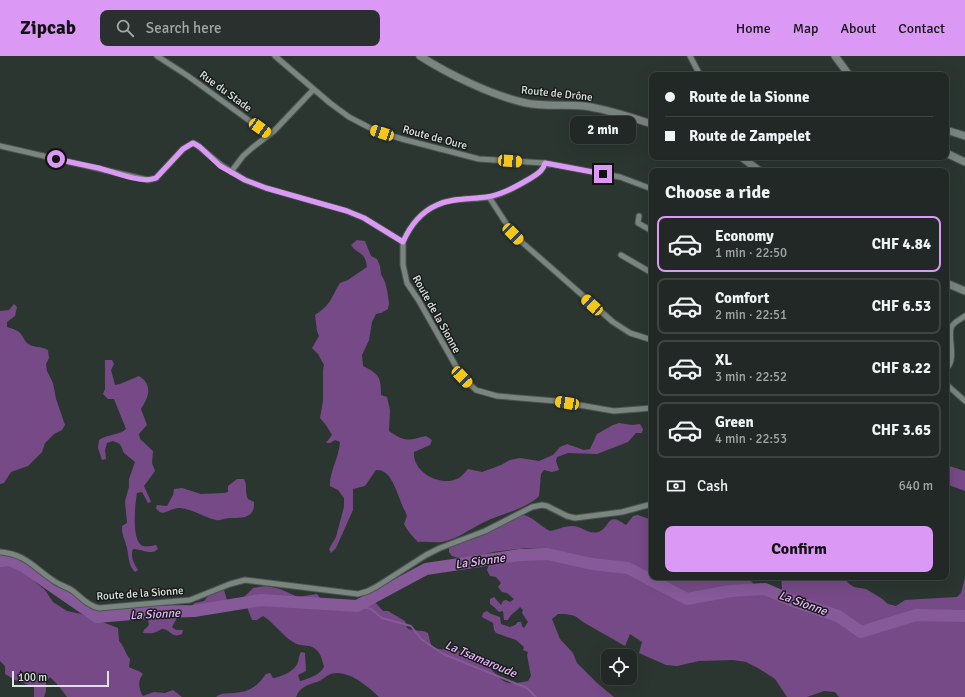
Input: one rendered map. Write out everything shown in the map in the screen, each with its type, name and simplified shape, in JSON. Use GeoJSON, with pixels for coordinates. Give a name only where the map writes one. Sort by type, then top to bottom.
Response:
{"type":"FeatureCollection","features":[{"type":"Feature","properties":{"kind":"street","name":"Rue du Stade"},"geometry":{"type":"LineString","coordinates":[[157,56],[269,135]]}},
{"type":"Feature","properties":{"kind":"street","name":"Route de Oure"},"geometry":{"type":"LineString","coordinates":[[275,56],[313,90],[340,111],[362,125],[374,130],[402,139],[479,159],[545,163],[620,177],[649,188]]}},
{"type":"Feature","properties":{"kind":"street","name":"Route de Drône"},"geometry":{"type":"LineString","coordinates":[[420,56],[470,82],[526,103],[571,105],[595,108],[649,123]]}},
{"type":"Feature","properties":{"kind":"street"},"geometry":{"type":"LineString","coordinates":[[690,56],[698,72]]}},
{"type":"Feature","properties":{"kind":"street"},"geometry":{"type":"LineString","coordinates":[[835,56],[847,72]]}},
{"type":"Feature","properties":{"kind":"street"},"geometry":{"type":"LineString","coordinates":[[232,172],[252,148],[269,135],[313,90]]}},
{"type":"Feature","properties":{"kind":"street"},"geometry":{"type":"LineString","coordinates":[[949,131],[965,136]]}},
{"type":"Feature","properties":{"kind":"street"},"geometry":{"type":"LineString","coordinates":[[0,146],[148,180],[156,178],[183,149],[193,143],[200,147],[220,166],[245,180],[266,188],[347,211],[364,218],[403,242],[408,232],[418,219],[437,205],[451,201],[490,197],[522,183],[542,170],[545,163]]}},
{"type":"Feature","properties":{"kind":"street"},"geometry":{"type":"LineString","coordinates":[[949,154],[965,162]]}},
{"type":"Feature","properties":{"kind":"street"},"geometry":{"type":"LineString","coordinates":[[745,160],[756,168]]}},
{"type":"Feature","properties":{"kind":"street"},"geometry":{"type":"LineString","coordinates":[[490,197],[513,234],[524,244],[613,322],[630,333],[649,339]]}},
{"type":"Feature","properties":{"kind":"street"},"geometry":{"type":"LineString","coordinates":[[639,216],[638,223],[649,229]]}},
{"type":"Feature","properties":{"kind":"street","name":"Route de la Sionne"},"geometry":{"type":"LineString","coordinates":[[403,242],[403,270],[408,286],[419,301],[462,377],[476,390],[497,396],[556,401],[614,410],[649,408]]}},
{"type":"Feature","properties":{"kind":"street"},"geometry":{"type":"LineString","coordinates":[[621,255],[649,270]]}},
{"type":"Feature","properties":{"kind":"street"},"geometry":{"type":"LineString","coordinates":[[949,284],[965,291]]}},
{"type":"Feature","properties":{"kind":"street"},"geometry":{"type":"LineString","coordinates":[[949,363],[952,328],[957,320],[965,316]]}},
{"type":"Feature","properties":{"kind":"street"},"geometry":{"type":"LineString","coordinates":[[949,387],[965,401]]}},
{"type":"Feature","properties":{"kind":"street","name":"Route de la Sionne"},"geometry":{"type":"LineString","coordinates":[[0,552],[14,554],[24,558],[53,580],[71,590],[91,605],[99,608],[190,600],[244,580],[358,594],[376,588],[426,555],[440,548],[484,531],[537,506],[547,506],[575,518],[622,512],[649,505]]}},
{"type":"Feature","properties":{"kind":"shaded area"},"geometry":{"type":"Polygon","coordinates":[[[357,240],[365,241],[371,256],[377,259],[385,282],[389,303],[388,309],[376,314],[372,322],[369,340],[362,355],[363,366],[376,374],[380,380],[381,395],[387,397],[390,410],[389,431],[407,440],[426,436],[432,440],[430,445],[414,452],[418,466],[423,472],[436,479],[452,481],[459,478],[468,469],[482,472],[510,460],[520,458],[539,461],[553,455],[560,447],[567,444],[584,450],[590,449],[597,434],[619,423],[632,425],[640,424],[643,429],[642,433],[636,433],[628,442],[597,454],[568,453],[557,457],[556,461],[559,470],[552,472],[544,470],[541,474],[539,496],[534,501],[521,508],[490,519],[453,539],[442,542],[418,542],[414,538],[404,524],[407,516],[391,479],[382,471],[376,470],[365,486],[353,489],[353,510],[336,548],[331,553],[329,549],[336,537],[344,507],[344,498],[338,490],[330,486],[331,476],[340,442],[335,440],[330,443],[326,443],[332,435],[320,418],[323,401],[324,365],[318,354],[312,348],[319,336],[315,315],[325,308],[340,283],[348,280],[367,267],[365,258],[351,245],[357,240]]]}},
{"type":"Feature","properties":{"kind":"shaded area"},"geometry":{"type":"Polygon","coordinates":[[[14,304],[17,307],[15,316],[7,322],[7,327],[18,331],[29,345],[48,350],[49,358],[46,364],[47,371],[53,383],[56,399],[65,425],[62,430],[54,434],[45,443],[42,452],[28,466],[11,472],[4,483],[0,484],[0,311],[9,310],[14,304]]]}},
{"type":"Feature","properties":{"kind":"shaded area"},"geometry":{"type":"Polygon","coordinates":[[[105,360],[112,360],[114,364],[111,370],[115,385],[139,376],[148,387],[148,396],[141,409],[147,425],[139,434],[140,439],[153,451],[152,463],[155,471],[144,486],[151,502],[148,503],[142,492],[137,493],[135,505],[135,530],[139,543],[143,546],[156,545],[158,549],[149,552],[133,549],[132,557],[138,570],[135,572],[130,564],[122,533],[122,526],[127,523],[125,501],[129,487],[129,479],[135,462],[124,453],[120,444],[113,441],[107,443],[105,450],[106,459],[102,460],[98,448],[99,440],[126,429],[114,399],[108,399],[103,394],[105,389],[105,360]]]}},
{"type":"Feature","properties":{"kind":"shaded area"},"geometry":{"type":"Polygon","coordinates":[[[949,466],[965,471],[965,491],[949,485],[949,466]]]}},
{"type":"Feature","properties":{"kind":"shaded area"},"geometry":{"type":"Polygon","coordinates":[[[237,479],[244,479],[248,499],[254,502],[253,511],[247,516],[218,520],[211,519],[194,511],[180,508],[164,513],[156,508],[157,505],[167,506],[173,495],[174,489],[182,488],[201,494],[224,493],[228,492],[228,486],[237,479]]]}},
{"type":"Feature","properties":{"kind":"shaded area"},"geometry":{"type":"Polygon","coordinates":[[[524,515],[550,531],[575,526],[594,533],[602,530],[609,521],[615,519],[626,525],[633,516],[638,515],[649,519],[649,580],[750,580],[753,583],[755,590],[759,589],[769,596],[776,596],[782,589],[781,580],[846,580],[854,587],[866,589],[888,604],[896,606],[905,600],[957,597],[961,593],[965,578],[965,697],[839,697],[835,692],[824,691],[807,697],[787,697],[775,679],[746,662],[733,660],[699,661],[677,666],[666,665],[639,653],[642,642],[630,634],[625,646],[575,616],[558,614],[552,619],[560,639],[573,653],[577,663],[614,697],[379,697],[369,688],[350,676],[337,673],[331,674],[304,687],[296,697],[216,697],[222,694],[249,690],[260,682],[266,674],[270,673],[273,678],[288,673],[298,662],[301,652],[305,653],[306,671],[298,675],[300,681],[310,678],[320,672],[324,667],[321,656],[314,648],[293,642],[263,616],[257,620],[252,620],[247,607],[243,606],[178,616],[172,627],[176,630],[183,630],[182,634],[178,635],[173,635],[165,629],[153,633],[143,633],[149,625],[148,619],[141,620],[136,617],[138,614],[155,614],[164,607],[170,605],[191,606],[195,603],[204,601],[210,594],[221,590],[224,590],[227,600],[242,599],[253,588],[266,586],[280,589],[298,597],[317,594],[330,606],[343,610],[374,601],[383,611],[388,611],[405,621],[407,628],[428,633],[431,645],[437,649],[451,649],[482,662],[505,682],[514,683],[528,681],[531,676],[527,655],[528,652],[523,650],[524,647],[516,640],[496,633],[493,623],[482,617],[483,613],[487,611],[500,617],[501,624],[510,627],[518,622],[521,622],[524,628],[528,622],[522,613],[523,610],[520,607],[508,620],[504,620],[503,611],[499,612],[490,604],[490,599],[494,597],[501,605],[503,601],[506,600],[510,602],[514,599],[507,593],[502,592],[498,587],[501,583],[496,577],[490,576],[487,570],[489,564],[495,562],[529,556],[541,557],[544,555],[544,549],[527,548],[493,552],[468,559],[452,556],[449,552],[449,548],[452,546],[474,539],[524,515]]]}},
{"type":"Feature","properties":{"kind":"shaded area"},"geometry":{"type":"Polygon","coordinates":[[[0,564],[13,565],[18,568],[45,590],[53,602],[67,611],[81,614],[118,628],[119,641],[130,659],[129,667],[143,674],[139,685],[143,696],[154,692],[165,693],[173,690],[182,697],[67,697],[50,677],[46,681],[46,691],[44,697],[34,697],[34,687],[15,680],[5,674],[5,666],[0,661],[0,564]]]}},
{"type":"Feature","properties":{"kind":"waterway","name":"La Sionne"},"geometry":{"type":"LineString","coordinates":[[0,561],[10,560],[23,566],[97,617],[155,612],[194,611],[261,600],[357,606],[426,569],[520,555],[547,554],[592,564],[628,568],[649,579]]}},
{"type":"Feature","properties":{"kind":"waterway","name":"La Sionne"},"geometry":{"type":"LineString","coordinates":[[651,580],[687,599],[730,591],[765,589],[793,601],[838,616],[861,632],[916,615],[965,616]]}},
{"type":"Feature","properties":{"kind":"waterway","name":"La Tsamaroude"},"geometry":{"type":"LineString","coordinates":[[357,606],[371,609],[382,618],[411,626],[421,639],[443,654],[527,688],[536,697]]}},
{"type":"Feature","properties":{"kind":"route"},"geometry":{"type":"LineString","coordinates":[[56,159],[148,180],[156,178],[183,149],[193,143],[200,147],[220,166],[245,180],[266,188],[347,211],[364,218],[403,242],[415,222],[430,208],[451,201],[487,197],[500,193],[537,174],[542,170],[545,163],[603,174]]}}]}
